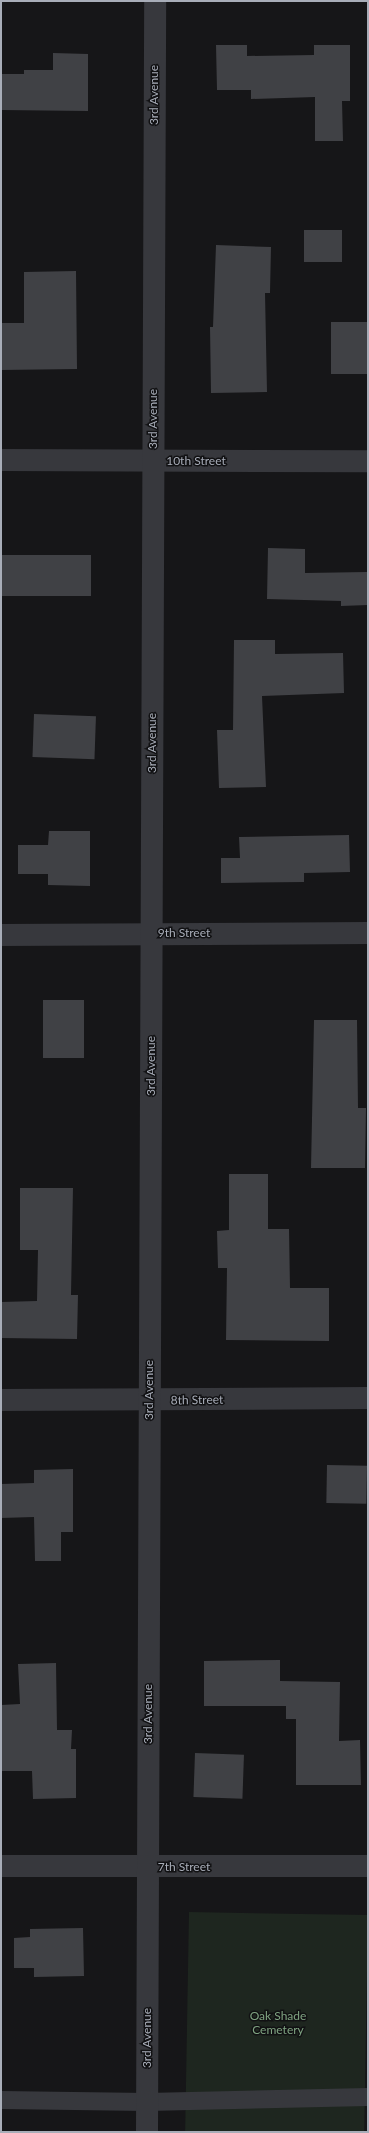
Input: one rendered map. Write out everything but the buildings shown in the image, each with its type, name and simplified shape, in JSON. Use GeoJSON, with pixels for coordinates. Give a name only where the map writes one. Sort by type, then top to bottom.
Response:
{"type":"FeatureCollection","features":[{"type":"Feature","properties":{"kind":"street","name":"3rd Avenue"},"geometry":{"type":"LineString","coordinates":[[146,2132],[155,1]]}},
{"type":"Feature","properties":{"kind":"street","name":"10th Street"},"geometry":{"type":"LineString","coordinates":[[1,460],[368,461]]}},
{"type":"Feature","properties":{"kind":"street","name":"9th Street"},"geometry":{"type":"LineString","coordinates":[[1,935],[368,933]]}},
{"type":"Feature","properties":{"kind":"street","name":"8th Street"},"geometry":{"type":"LineString","coordinates":[[1,1400],[368,1398]]}},
{"type":"Feature","properties":{"kind":"street","name":"7th Street"},"geometry":{"type":"LineString","coordinates":[[1,1866],[368,1866]]}},
{"type":"Feature","properties":{"kind":"lane"},"geometry":{"type":"LineString","coordinates":[[1,2100],[147,2102],[368,2097]]}},
{"type":"Feature","properties":{"kind":"green space","name":"Oak Shade Cemetery"},"geometry":{"type":"Polygon","coordinates":[[[189,1912],[368,1915],[364,2132],[185,2132],[189,1912]]]}}]}
